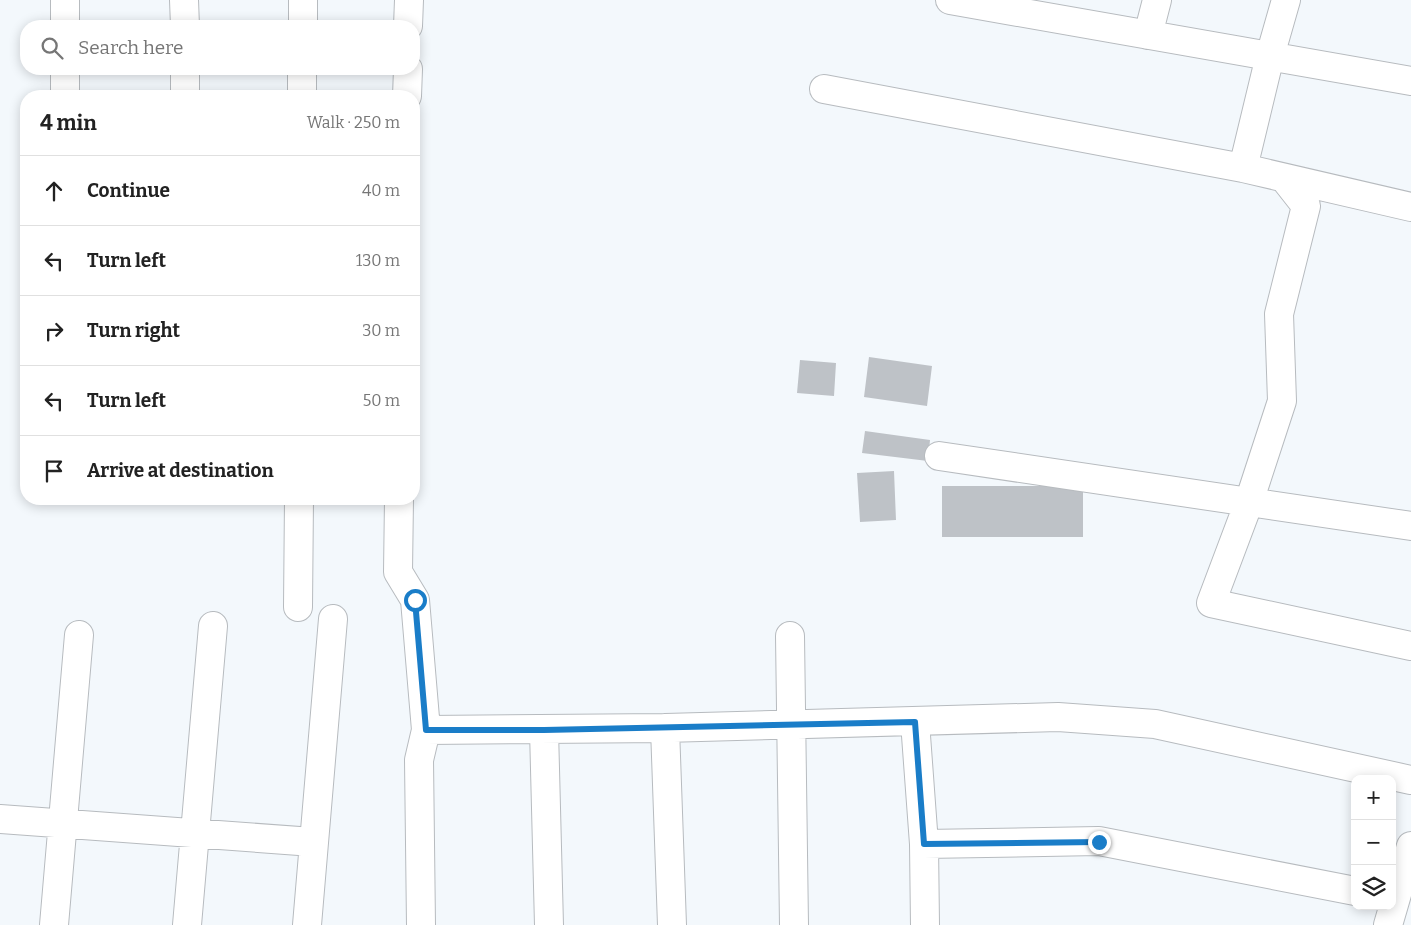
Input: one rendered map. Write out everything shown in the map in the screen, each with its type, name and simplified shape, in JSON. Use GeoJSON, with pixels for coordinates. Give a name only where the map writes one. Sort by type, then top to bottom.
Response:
{"type":"FeatureCollection","features":[{"type":"Feature","properties":{"kind":"street"},"geometry":{"type":"LineString","coordinates":[[65,0],[65,20]]}},
{"type":"Feature","properties":{"kind":"street"},"geometry":{"type":"LineString","coordinates":[[184,0],[185,20]]}},
{"type":"Feature","properties":{"kind":"street"},"geometry":{"type":"LineString","coordinates":[[303,0],[303,20]]}},
{"type":"Feature","properties":{"kind":"street"},"geometry":{"type":"LineString","coordinates":[[408,20],[409,0]]}},
{"type":"Feature","properties":{"kind":"street"},"geometry":{"type":"LineString","coordinates":[[950,0],[1038,8],[1148,35],[1411,81]]}},
{"type":"Feature","properties":{"kind":"street"},"geometry":{"type":"LineString","coordinates":[[1148,35],[1157,0]]}},
{"type":"Feature","properties":{"kind":"street"},"geometry":{"type":"LineString","coordinates":[[1243,168],[1270,56],[1286,0]]}},
{"type":"Feature","properties":{"kind":"street"},"geometry":{"type":"LineString","coordinates":[[65,75],[65,90]]}},
{"type":"Feature","properties":{"kind":"street"},"geometry":{"type":"LineString","coordinates":[[185,75],[186,90]]}},
{"type":"Feature","properties":{"kind":"street"},"geometry":{"type":"LineString","coordinates":[[302,75],[302,90]]}},
{"type":"Feature","properties":{"kind":"street"},"geometry":{"type":"LineString","coordinates":[[407,90],[408,75]]}},
{"type":"Feature","properties":{"kind":"street"},"geometry":{"type":"LineString","coordinates":[[824,89],[1243,168],[1411,207]]}},
{"type":"Feature","properties":{"kind":"street"},"geometry":{"type":"LineString","coordinates":[[1284,178],[1306,206],[1279,314],[1282,401],[1249,502],[1211,603],[1411,646]]}},
{"type":"Feature","properties":{"kind":"street"},"geometry":{"type":"LineString","coordinates":[[939,456],[1411,526]]}},
{"type":"Feature","properties":{"kind":"street"},"geometry":{"type":"LineString","coordinates":[[298,607],[299,505]]}},
{"type":"Feature","properties":{"kind":"street"},"geometry":{"type":"LineString","coordinates":[[399,505],[398,572],[415,600],[426,730],[419,760],[421,925]]}},
{"type":"Feature","properties":{"kind":"street"},"geometry":{"type":"LineString","coordinates":[[307,925],[333,619]]}},
{"type":"Feature","properties":{"kind":"street"},"geometry":{"type":"LineString","coordinates":[[187,925],[213,626]]}},
{"type":"Feature","properties":{"kind":"street"},"geometry":{"type":"LineString","coordinates":[[54,925],[79,635]]}},
{"type":"Feature","properties":{"kind":"street"},"geometry":{"type":"LineString","coordinates":[[790,636],[794,925]]}},
{"type":"Feature","properties":{"kind":"street"},"geometry":{"type":"LineString","coordinates":[[426,730],[665,728],[1058,717],[1154,724],[1411,780]]}},
{"type":"Feature","properties":{"kind":"street"},"geometry":{"type":"LineString","coordinates":[[915,722],[924,844],[925,925]]}},
{"type":"Feature","properties":{"kind":"street"},"geometry":{"type":"LineString","coordinates":[[665,728],[672,925]]}},
{"type":"Feature","properties":{"kind":"street"},"geometry":{"type":"LineString","coordinates":[[544,730],[549,925]]}},
{"type":"Feature","properties":{"kind":"street"},"geometry":{"type":"LineString","coordinates":[[0,819],[313,842]]}},
{"type":"Feature","properties":{"kind":"street"},"geometry":{"type":"LineString","coordinates":[[924,844],[1099,842],[1351,890]]}},
{"type":"Feature","properties":{"kind":"street"},"geometry":{"type":"LineString","coordinates":[[1396,893],[1411,846]]}},
{"type":"Feature","properties":{"kind":"street"},"geometry":{"type":"LineString","coordinates":[[1388,925],[1391,910]]}},
{"type":"Feature","properties":{"kind":"building"},"geometry":{"type":"Polygon","coordinates":[[[869,357],[932,366],[927,406],[864,397],[869,357]]]}},
{"type":"Feature","properties":{"kind":"building"},"geometry":{"type":"Polygon","coordinates":[[[800,360],[836,363],[834,396],[797,393],[800,360]]]}},
{"type":"Feature","properties":{"kind":"building"},"geometry":{"type":"Polygon","coordinates":[[[865,431],[930,440],[928,461],[862,453],[865,431]]]}},
{"type":"Feature","properties":{"kind":"building"},"geometry":{"type":"Polygon","coordinates":[[[894,471],[896,520],[860,522],[857,473],[894,471]]]}},
{"type":"Feature","properties":{"kind":"building"},"geometry":{"type":"Polygon","coordinates":[[[942,486],[1083,486],[1083,537],[942,537],[942,486]]]}},
{"type":"Feature","properties":{"kind":"route"},"geometry":{"type":"LineString","coordinates":[[415,600],[426,730],[544,730],[915,722],[924,844],[1099,842]]}}]}
